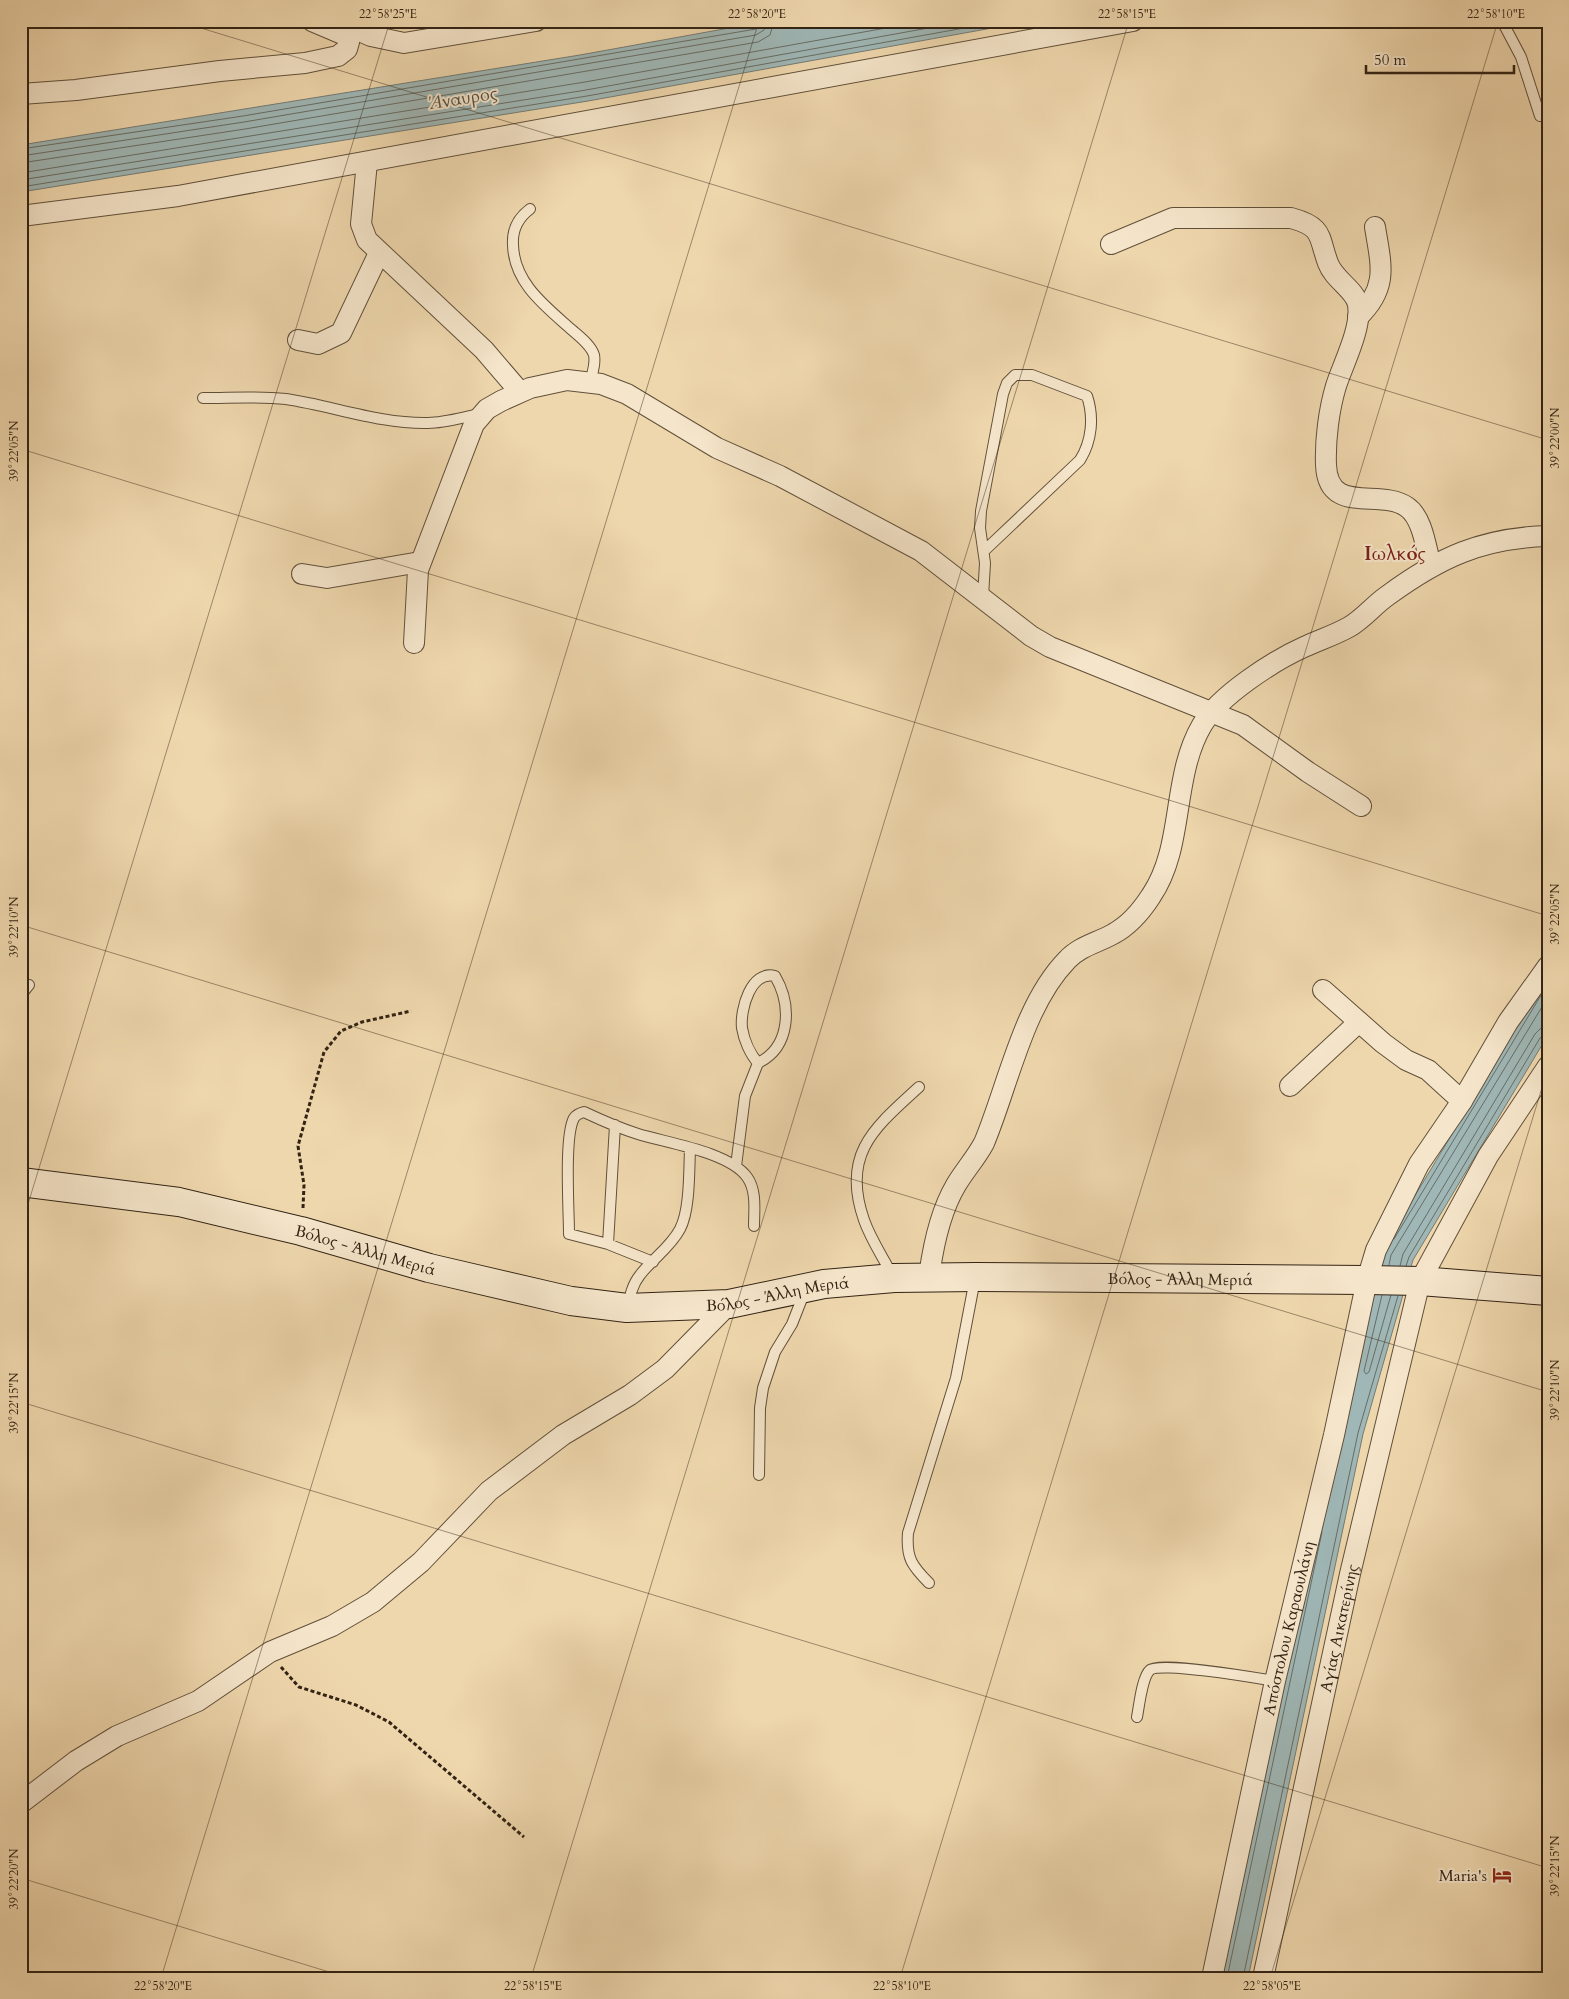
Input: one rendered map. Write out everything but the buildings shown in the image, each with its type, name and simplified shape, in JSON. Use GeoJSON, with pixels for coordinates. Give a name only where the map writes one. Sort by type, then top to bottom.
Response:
{"type":"FeatureCollection","features":[{"type":"Feature","properties":{"kind":"main road","name":"Βόλος - Άλλη Μεριά"},"geometry":{"type":"LineString","coordinates":[[21,1183],[171,1201],[301,1232],[429,1268],[570,1301],[627,1308],[675,1308],[728,1304],[806,1287],[894,1278],[929,1277],[1420,1281],[1548,1291]]}},
{"type":"Feature","properties":{"kind":"street"},"geometry":{"type":"LineString","coordinates":[[21,94],[76,90],[220,71],[305,63],[338,56],[348,49],[349,42],[345,35],[312,21]]}},
{"type":"Feature","properties":{"kind":"street"},"geometry":{"type":"LineString","coordinates":[[351,21],[362,32],[377,39],[404,43],[536,21]]}},
{"type":"Feature","properties":{"kind":"street"},"geometry":{"type":"LineString","coordinates":[[21,216],[178,196],[1133,21]]}},
{"type":"Feature","properties":{"kind":"street"},"geometry":{"type":"LineString","coordinates":[[367,162],[361,224],[367,240],[378,254],[484,350],[520,392]]}},
{"type":"Feature","properties":{"kind":"street"},"geometry":{"type":"LineString","coordinates":[[1111,244],[1148,226],[1183,217],[1291,218],[1312,225],[1320,234],[1328,265],[1355,297],[1358,306],[1358,317],[1334,394],[1326,458],[1329,479],[1342,495],[1397,502],[1408,507],[1417,520],[1431,566]]}},
{"type":"Feature","properties":{"kind":"street"},"geometry":{"type":"LineString","coordinates":[[1358,317],[1378,293],[1381,278],[1375,227]]}},
{"type":"Feature","properties":{"kind":"street"},"geometry":{"type":"LineString","coordinates":[[298,340],[318,344],[341,333],[378,254]]}},
{"type":"Feature","properties":{"kind":"street"},"geometry":{"type":"LineString","coordinates":[[414,643],[416,585],[420,562],[442,513],[474,424],[482,414],[520,392],[555,381],[590,382],[612,388],[642,402],[717,448],[780,476],[921,551],[983,597],[1031,636],[1050,647],[1093,666],[1212,711],[1249,729],[1308,772],[1362,806]]}},
{"type":"Feature","properties":{"kind":"street"},"geometry":{"type":"LineString","coordinates":[[929,1277],[937,1232],[948,1202],[957,1182],[984,1143],[1040,997],[1067,960],[1078,950],[1113,934],[1125,925],[1145,904],[1161,880],[1171,844],[1187,763],[1198,732],[1212,711],[1228,696],[1290,654],[1351,626],[1385,597],[1431,566],[1475,547],[1500,540],[1548,536]]}},
{"type":"Feature","properties":{"kind":"street"},"geometry":{"type":"LineString","coordinates":[[302,574],[327,578],[420,562]]}},
{"type":"Feature","properties":{"kind":"street","name":"Απόστολου Καραουλάνη"},"geometry":{"type":"LineString","coordinates":[[1212,1978],[1275,1681],[1334,1435],[1367,1280],[1387,1225],[1419,1164],[1462,1101],[1508,1022],[1548,966]]}},
{"type":"Feature","properties":{"kind":"street"},"geometry":{"type":"LineString","coordinates":[[1323,990],[1402,1057],[1428,1070],[1462,1101]]}},
{"type":"Feature","properties":{"kind":"street"},"geometry":{"type":"LineString","coordinates":[[1290,1086],[1359,1022]]}},
{"type":"Feature","properties":{"kind":"street","name":"Αγίας Αικατερίνης"},"geometry":{"type":"LineString","coordinates":[[1263,1978],[1350,1574],[1420,1281],[1488,1156],[1548,1066]]}},
{"type":"Feature","properties":{"kind":"street"},"geometry":{"type":"LineString","coordinates":[[21,1803],[92,1751],[117,1736],[198,1701],[270,1652],[332,1626],[384,1593],[421,1562],[489,1491],[563,1435],[630,1394],[665,1369],[728,1304]]}},
{"type":"Feature","properties":{"kind":"lane"},"geometry":{"type":"LineString","coordinates":[[1502,21],[1521,57],[1540,116]]}},
{"type":"Feature","properties":{"kind":"lane"},"geometry":{"type":"LineString","coordinates":[[530,209],[517,222],[513,238],[513,258],[517,272],[537,297],[580,337],[594,354],[594,367],[590,382]]}},
{"type":"Feature","properties":{"kind":"lane"},"geometry":{"type":"LineString","coordinates":[[983,597],[984,551],[980,528],[981,511],[996,423],[1008,383],[1015,375],[1032,375],[1087,396],[1091,411],[1091,429],[1086,450],[1080,460],[984,551]]}},
{"type":"Feature","properties":{"kind":"lane"},"geometry":{"type":"LineString","coordinates":[[203,398],[262,397],[285,399],[370,417],[414,423],[430,423],[482,414]]}},
{"type":"Feature","properties":{"kind":"lane"},"geometry":{"type":"LineString","coordinates":[[736,1166],[745,1096],[758,1063],[766,1059],[773,1051],[782,1037],[786,1021],[787,1009],[781,986],[775,976],[769,974],[763,975],[748,994],[742,1016],[744,1038],[758,1063]]}},
{"type":"Feature","properties":{"kind":"lane"},"geometry":{"type":"LineString","coordinates":[[21,995],[29,985]]}},
{"type":"Feature","properties":{"kind":"lane"},"geometry":{"type":"LineString","coordinates":[[894,1278],[864,1221],[859,1201],[857,1161],[872,1133],[919,1087]]}},
{"type":"Feature","properties":{"kind":"lane"},"geometry":{"type":"LineString","coordinates":[[652,1262],[608,1244],[569,1234],[571,1129],[574,1118],[579,1114],[584,1112],[614,1125],[711,1155],[736,1166],[747,1177],[754,1190],[754,1226]]}},
{"type":"Feature","properties":{"kind":"lane"},"geometry":{"type":"LineString","coordinates":[[608,1244],[614,1125]]}},
{"type":"Feature","properties":{"kind":"lane"},"geometry":{"type":"LineString","coordinates":[[627,1308],[632,1287],[640,1274],[681,1228],[684,1218],[690,1149]]}},
{"type":"Feature","properties":{"kind":"lane"},"geometry":{"type":"LineString","coordinates":[[929,1583],[913,1568],[907,1547],[908,1533],[956,1378],[976,1277]]}},
{"type":"Feature","properties":{"kind":"lane"},"geometry":{"type":"LineString","coordinates":[[760,1475],[760,1408],[763,1388],[775,1352],[792,1324],[806,1287]]}},
{"type":"Feature","properties":{"kind":"lane"},"geometry":{"type":"LineString","coordinates":[[1137,1718],[1146,1676],[1150,1669],[1156,1667],[1275,1681]]}},
{"type":"Feature","properties":{"kind":"path"},"geometry":{"type":"LineString","coordinates":[[301,1232],[304,1185],[298,1146],[324,1052],[341,1031],[362,1022],[411,1011]]}},
{"type":"Feature","properties":{"kind":"path"},"geometry":{"type":"LineString","coordinates":[[270,1652],[286,1674],[299,1687],[356,1705],[390,1722],[524,1837]]}},
{"type":"Feature","properties":{"kind":"water","name":"Άναυρος"},"geometry":{"type":"Polygon","coordinates":[[[768,21],[1031,21],[588,101],[21,192],[21,145],[580,55],[768,21]]]}},
{"type":"Feature","properties":{"kind":"water"},"geometry":{"type":"Polygon","coordinates":[[[1548,975],[1548,1035],[1413,1260],[1363,1434],[1248,1978],[1222,1978],[1339,1428],[1381,1252],[1548,975]]]}},
{"type":"Feature","properties":{"kind":"place","name":"Maria's"},"geometry":{"type":"Point","coordinates":[1502,1875]}},
{"type":"Feature","properties":{"kind":"district","name":"Ιωλκός"},"geometry":{"type":"Point","coordinates":[1395,553]}}]}
